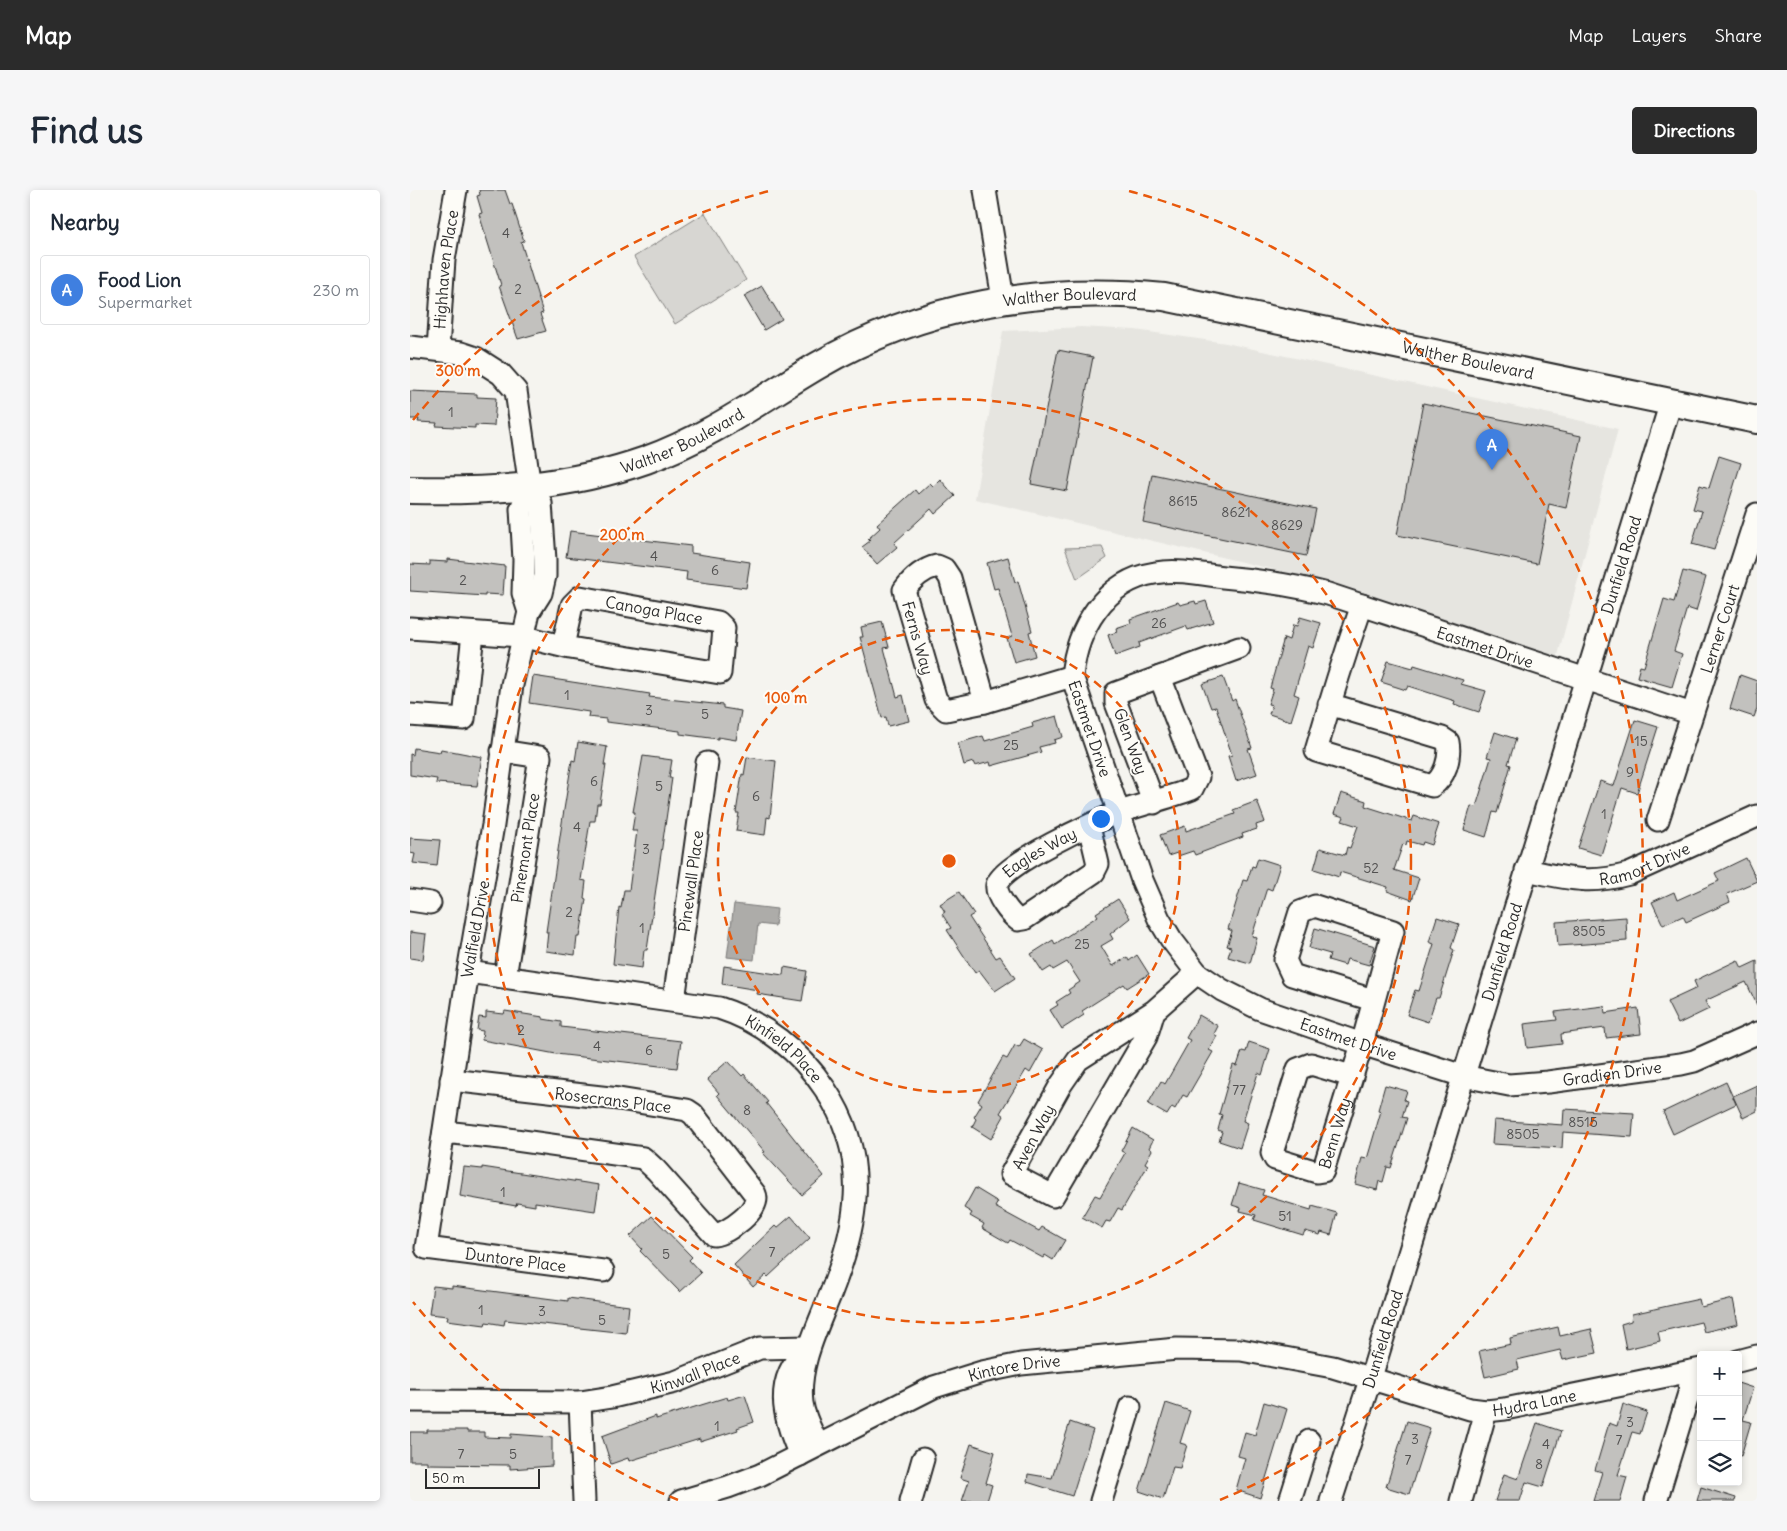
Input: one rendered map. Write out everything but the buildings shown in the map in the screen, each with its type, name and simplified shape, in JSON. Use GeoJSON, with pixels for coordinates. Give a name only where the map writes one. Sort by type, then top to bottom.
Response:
{"type":"FeatureCollection","features":[{"type":"Feature","properties":{"kind":"main road","name":"Walther Boulevard"},"geometry":{"type":"LineString","coordinates":[[410,490],[482,490],[530,487],[583,478],[646,460],[719,426],[818,366],[852,348],[925,318],[1003,299],[1089,292],[1164,296],[1757,420]]}},
{"type":"Feature","properties":{"kind":"street","name":"Highhaven Place"},"geometry":{"type":"LineString","coordinates":[[438,349],[444,260],[456,190]]}},
{"type":"Feature","properties":{"kind":"street"},"geometry":{"type":"LineString","coordinates":[[985,190],[1003,299]]}},
{"type":"Feature","properties":{"kind":"street","name":"Walfield Drive"},"geometry":{"type":"LineString","coordinates":[[410,347],[461,353],[486,363],[508,380],[516,391],[530,487],[541,503],[545,576],[541,593],[529,612],[521,636],[426,1248]]}},
{"type":"Feature","properties":{"kind":"street","name":"Dunfield Road"},"geometry":{"type":"LineString","coordinates":[[1331,1501],[1372,1377],[1671,402]]}},
{"type":"Feature","properties":{"kind":"street","name":"Lerner Court"},"geometry":{"type":"LineString","coordinates":[[1658,820],[1757,514]]}},
{"type":"Feature","properties":{"kind":"street","name":"Ferns Way"},"geometry":{"type":"LineString","coordinates":[[985,702],[950,578],[944,569],[937,566],[929,568],[904,590],[936,700],[946,710],[985,702],[1072,676]]}},
{"type":"Feature","properties":{"kind":"street","name":"Eastmet Drive"},"geometry":{"type":"LineString","coordinates":[[1464,1076],[1260,1009],[1222,990],[1197,973],[1171,939],[1159,919],[1119,813],[1072,676],[1074,654],[1087,622],[1099,605],[1116,589],[1144,575],[1175,572],[1276,582],[1328,594],[1586,680]]}},
{"type":"Feature","properties":{"kind":"street","name":"Canoga Place"},"geometry":{"type":"LineString","coordinates":[[410,628],[521,636],[563,646],[720,673],[724,628],[718,622],[580,598],[572,605],[563,646]]}},
{"type":"Feature","properties":{"kind":"street"},"geometry":{"type":"LineString","coordinates":[[1329,704],[1442,738],[1448,742],[1449,748],[1443,776],[1432,786],[1316,751],[1329,704],[1362,605]]}},
{"type":"Feature","properties":{"kind":"street"},"geometry":{"type":"LineString","coordinates":[[410,715],[464,719],[473,632]]}},
{"type":"Feature","properties":{"kind":"street","name":"Glen Way"},"geometry":{"type":"LineString","coordinates":[[1154,803],[1116,703],[1116,693],[1240,648]]}},
{"type":"Feature","properties":{"kind":"street"},"geometry":{"type":"LineString","coordinates":[[1119,813],[1192,789],[1198,777],[1160,677]]}},
{"type":"Feature","properties":{"kind":"street"},"geometry":{"type":"LineString","coordinates":[[1586,680],[1692,714]]}},
{"type":"Feature","properties":{"kind":"street","name":"Pinemont Place"},"geometry":{"type":"LineString","coordinates":[[502,751],[540,757],[504,977]]}},
{"type":"Feature","properties":{"kind":"street","name":"Pinewall Place"},"geometry":{"type":"LineString","coordinates":[[674,1000],[707,763]]}},
{"type":"Feature","properties":{"kind":"street","name":"Eagles Way"},"geometry":{"type":"LineString","coordinates":[[1089,826],[1098,864],[1094,872],[1024,918],[1018,920],[997,891],[997,884],[1003,874],[1056,841],[1089,826],[1119,813]]}},
{"type":"Feature","properties":{"kind":"street","name":"Ramort Drive"},"geometry":{"type":"LineString","coordinates":[[1526,870],[1576,880],[1608,880],[1629,874],[1757,816]]}},
{"type":"Feature","properties":{"kind":"street","name":"Benn Way"},"geometry":{"type":"LineString","coordinates":[[1351,1076],[1311,1064],[1298,1069],[1272,1153],[1275,1159],[1317,1172],[1323,1171],[1362,1044],[1393,931],[1315,906],[1300,912],[1285,960],[1292,975],[1373,1000]]}},
{"type":"Feature","properties":{"kind":"street","name":"Kinfield Place"},"geometry":{"type":"LineString","coordinates":[[468,972],[674,1000],[719,1008],[740,1015],[782,1041],[816,1075],[833,1102],[850,1138],[856,1178],[856,1212],[846,1251],[809,1347],[802,1402],[807,1422],[809,1450]]}},
{"type":"Feature","properties":{"kind":"street","name":"Aven Way"},"geometry":{"type":"LineString","coordinates":[[1154,1011],[1146,1037],[1053,1196],[1011,1174],[1060,1086],[1078,1060],[1154,1011],[1197,973]]}},
{"type":"Feature","properties":{"kind":"street","name":"Gradien Drive"},"geometry":{"type":"LineString","coordinates":[[1464,1076],[1509,1085],[1634,1072],[1694,1061],[1757,1033]]}},
{"type":"Feature","properties":{"kind":"street","name":"Rosecrans Place"},"geometry":{"type":"LineString","coordinates":[[444,1132],[643,1158],[714,1235],[721,1234],[732,1226],[752,1210],[756,1202],[755,1194],[687,1110],[619,1099],[451,1080]]}},
{"type":"Feature","properties":{"kind":"street","name":"Duntore Place"},"geometry":{"type":"LineString","coordinates":[[426,1248],[603,1271]]}},
{"type":"Feature","properties":{"kind":"street","name":"Kinwall Place"},"geometry":{"type":"LineString","coordinates":[[410,1401],[580,1402],[612,1397],[675,1382],[760,1348],[782,1346],[809,1347]]}},
{"type":"Feature","properties":{"kind":"street","name":"Kintore Drive"},"geometry":{"type":"LineString","coordinates":[[681,1501],[760,1475],[934,1387],[982,1372],[1031,1363],[1177,1348],[1241,1350],[1372,1377]]}},
{"type":"Feature","properties":{"kind":"street"},"geometry":{"type":"LineString","coordinates":[[1742,1360],[1757,1356]]}},
{"type":"Feature","properties":{"kind":"street"},"geometry":{"type":"LineString","coordinates":[[1656,1501],[1696,1370]]}},
{"type":"Feature","properties":{"kind":"street","name":"Hydra Lane"},"geometry":{"type":"LineString","coordinates":[[1372,1377],[1470,1408],[1486,1411],[1505,1409],[1696,1370]]}},
{"type":"Feature","properties":{"kind":"street"},"geometry":{"type":"LineString","coordinates":[[580,1402],[584,1501]]}},
{"type":"Feature","properties":{"kind":"street"},"geometry":{"type":"LineString","coordinates":[[1101,1501],[1130,1408]]}},
{"type":"Feature","properties":{"kind":"street"},"geometry":{"type":"LineString","coordinates":[[1461,1501],[1486,1411]]}},
{"type":"Feature","properties":{"kind":"street"},"geometry":{"type":"LineString","coordinates":[[1290,1501],[1309,1441]]}},
{"type":"Feature","properties":{"kind":"street"},"geometry":{"type":"LineString","coordinates":[[911,1501],[923,1459]]}},
{"type":"Feature","properties":{"kind":"shaded area"},"geometry":{"type":"Polygon","coordinates":[[[705,213],[746,280],[675,324],[634,257],[705,213]]]}},
{"type":"Feature","properties":{"kind":"shaded area"},"geometry":{"type":"Polygon","coordinates":[[[1081,327],[1135,330],[1226,343],[1618,429],[1557,659],[1348,587],[975,499],[1003,331],[1081,327]]]}},
{"type":"Feature","properties":{"kind":"shaded area"},"geometry":{"type":"Polygon","coordinates":[[[1102,547],[1107,558],[1077,579],[1065,548],[1102,547]]]}},
{"type":"Feature","properties":{"kind":"shaded area"},"geometry":{"type":"Polygon","coordinates":[[[734,904],[777,909],[775,926],[758,924],[754,960],[727,957],[734,904]]]}},
{"type":"Feature","properties":{"kind":"place","name":"Food Lion"},"geometry":{"type":"Point","coordinates":[1492,470]}}]}
